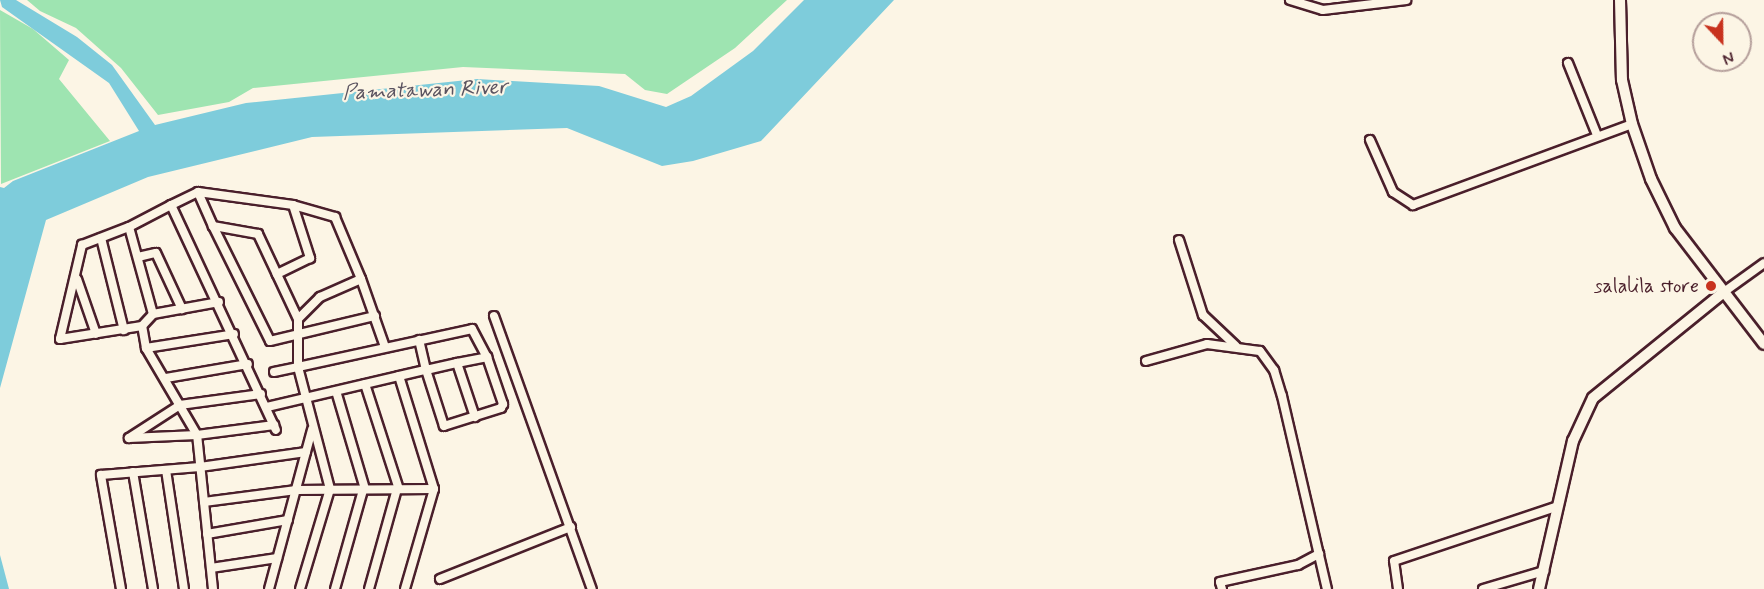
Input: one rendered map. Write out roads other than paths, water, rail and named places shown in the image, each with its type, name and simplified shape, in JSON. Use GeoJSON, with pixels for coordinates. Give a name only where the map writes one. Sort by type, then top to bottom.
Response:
{"type":"FeatureCollection","features":[{"type":"Feature","properties":{"kind":"street"},"geometry":{"type":"LineString","coordinates":[[1290,0],[1323,10],[1406,0]]}},
{"type":"Feature","properties":{"kind":"street"},"geometry":{"type":"LineString","coordinates":[[1620,0],[1622,80],[1632,124],[1651,179],[1675,228],[1764,344]]}},
{"type":"Feature","properties":{"kind":"street"},"geometry":{"type":"LineString","coordinates":[[1568,63],[1597,135]]}},
{"type":"Feature","properties":{"kind":"street"},"geometry":{"type":"LineString","coordinates":[[1370,140],[1393,192],[1413,205],[1597,135],[1632,124]]}},
{"type":"Feature","properties":{"kind":"street"},"geometry":{"type":"LineString","coordinates":[[198,192],[268,339],[375,316]]}},
{"type":"Feature","properties":{"kind":"street"},"geometry":{"type":"LineString","coordinates":[[219,302],[153,314],[142,326],[60,339],[77,278],[82,245],[129,227],[198,192],[293,205],[335,217],[361,279],[385,346]]}},
{"type":"Feature","properties":{"kind":"street"},"geometry":{"type":"LineString","coordinates":[[171,205],[249,364],[275,427],[196,435],[129,438],[180,405],[261,394]]}},
{"type":"Feature","properties":{"kind":"street"},"geometry":{"type":"LineString","coordinates":[[277,274],[310,258],[293,205]]}},
{"type":"Feature","properties":{"kind":"street"},"geometry":{"type":"LineString","coordinates":[[213,226],[258,234],[298,319],[301,333],[298,367],[304,398],[330,489],[300,589]]}},
{"type":"Feature","properties":{"kind":"street"},"geometry":{"type":"LineString","coordinates":[[129,227],[153,314]]}},
{"type":"Feature","properties":{"kind":"street"},"geometry":{"type":"LineString","coordinates":[[101,238],[124,330]]}},
{"type":"Feature","properties":{"kind":"street"},"geometry":{"type":"LineString","coordinates":[[1179,240],[1203,315],[1237,346]]}},
{"type":"Feature","properties":{"kind":"street"},"geometry":{"type":"LineString","coordinates":[[138,257],[156,253],[182,309]]}},
{"type":"Feature","properties":{"kind":"street"},"geometry":{"type":"LineString","coordinates":[[1539,589],[1572,441],[1593,398],[1724,292],[1764,263]]}},
{"type":"Feature","properties":{"kind":"street"},"geometry":{"type":"LineString","coordinates":[[77,278],[96,334]]}},
{"type":"Feature","properties":{"kind":"street"},"geometry":{"type":"LineString","coordinates":[[298,319],[320,297],[361,279]]}},
{"type":"Feature","properties":{"kind":"street"},"geometry":{"type":"LineString","coordinates":[[494,316],[592,589]]}},
{"type":"Feature","properties":{"kind":"street"},"geometry":{"type":"LineString","coordinates":[[142,326],[146,348],[166,378],[196,435],[213,589]]}},
{"type":"Feature","properties":{"kind":"street"},"geometry":{"type":"LineString","coordinates":[[274,372],[385,346],[472,329],[487,357],[503,404],[475,417],[444,426],[419,340]]}},
{"type":"Feature","properties":{"kind":"street"},"geometry":{"type":"LineString","coordinates":[[146,348],[234,334]]}},
{"type":"Feature","properties":{"kind":"street"},"geometry":{"type":"LineString","coordinates":[[1146,361],[1207,344],[1237,346],[1260,351],[1274,370],[1327,589]]}},
{"type":"Feature","properties":{"kind":"street"},"geometry":{"type":"LineString","coordinates":[[267,407],[487,357]]}},
{"type":"Feature","properties":{"kind":"street"},"geometry":{"type":"LineString","coordinates":[[457,363],[475,417]]}},
{"type":"Feature","properties":{"kind":"street"},"geometry":{"type":"LineString","coordinates":[[166,378],[249,364]]}},
{"type":"Feature","properties":{"kind":"street"},"geometry":{"type":"LineString","coordinates":[[399,376],[434,489],[405,589]]}},
{"type":"Feature","properties":{"kind":"street"},"geometry":{"type":"LineString","coordinates":[[365,384],[398,489],[369,589]]}},
{"type":"Feature","properties":{"kind":"street"},"geometry":{"type":"LineString","coordinates":[[335,589],[364,489],[336,391]]}},
{"type":"Feature","properties":{"kind":"street"},"geometry":{"type":"LineString","coordinates":[[269,589],[313,429]]}},
{"type":"Feature","properties":{"kind":"street"},"geometry":{"type":"LineString","coordinates":[[121,589],[101,475],[200,467],[306,452]]}},
{"type":"Feature","properties":{"kind":"street"},"geometry":{"type":"LineString","coordinates":[[166,470],[184,589]]}},
{"type":"Feature","properties":{"kind":"street"},"geometry":{"type":"LineString","coordinates":[[133,472],[153,589]]}},
{"type":"Feature","properties":{"kind":"street"},"geometry":{"type":"LineString","coordinates":[[204,502],[296,490],[434,489]]}},
{"type":"Feature","properties":{"kind":"street"},"geometry":{"type":"LineString","coordinates":[[1398,589],[1394,561],[1558,506]]}},
{"type":"Feature","properties":{"kind":"street"},"geometry":{"type":"LineString","coordinates":[[207,534],[288,520]]}},
{"type":"Feature","properties":{"kind":"street"},"geometry":{"type":"LineString","coordinates":[[440,579],[571,527]]}},
{"type":"Feature","properties":{"kind":"street"},"geometry":{"type":"LineString","coordinates":[[1222,589],[1220,582],[1298,565],[1319,554]]}},
{"type":"Feature","properties":{"kind":"street"},"geometry":{"type":"LineString","coordinates":[[211,568],[277,558]]}},
{"type":"Feature","properties":{"kind":"street"},"geometry":{"type":"LineString","coordinates":[[1483,589],[1544,571]]}},
{"type":"Feature","properties":{"kind":"water","name":"Pamatawan River"},"geometry":{"type":"Polygon","coordinates":[[[0,0],[16,0],[77,37],[112,65],[155,125],[246,103],[477,79],[599,86],[666,107],[691,96],[753,51],[804,0],[894,0],[761,141],[693,161],[662,166],[567,128],[312,137],[148,177],[46,220],[0,388],[0,187],[4,188],[13,181],[139,131],[109,83],[2,7],[0,0]]]}},
{"type":"Feature","properties":{"kind":"water"},"geometry":{"type":"Polygon","coordinates":[[[0,555],[9,589],[0,589],[0,555]]]}},
{"type":"Feature","properties":{"kind":"place","name":"salalila store"},"geometry":{"type":"Point","coordinates":[1711,286]}}]}
